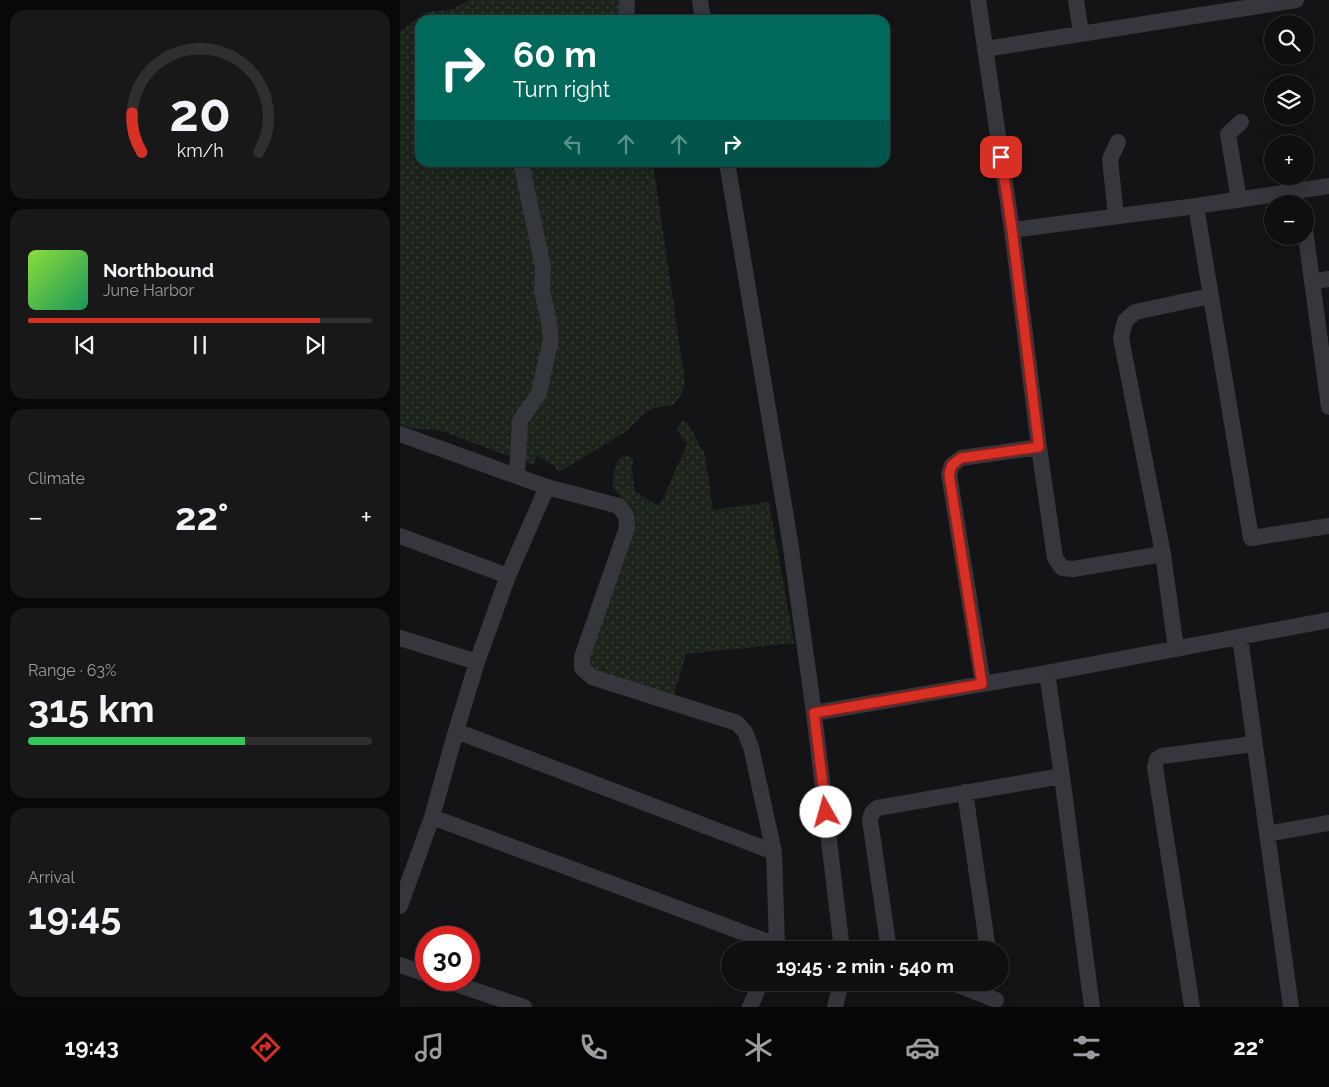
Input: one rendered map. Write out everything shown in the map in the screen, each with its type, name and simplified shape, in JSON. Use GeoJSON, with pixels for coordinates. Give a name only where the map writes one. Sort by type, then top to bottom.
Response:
{"type":"FeatureCollection","features":[{"type":"Feature","properties":{"kind":"street"},"geometry":{"type":"LineString","coordinates":[[626,15],[627,0]]}},
{"type":"Feature","properties":{"kind":"street"},"geometry":{"type":"LineString","coordinates":[[700,0],[702,15]]}},
{"type":"Feature","properties":{"kind":"street"},"geometry":{"type":"LineString","coordinates":[[978,0],[1012,230],[1055,558],[1062,568],[1072,569],[1162,554]]}},
{"type":"Feature","properties":{"kind":"street"},"geometry":{"type":"LineString","coordinates":[[1076,0],[1081,33]]}},
{"type":"Feature","properties":{"kind":"street"},"geometry":{"type":"LineString","coordinates":[[985,49],[1273,2],[1296,0]]}},
{"type":"Feature","properties":{"kind":"street"},"geometry":{"type":"LineString","coordinates":[[1239,200],[1228,134],[1241,122]]}},
{"type":"Feature","properties":{"kind":"street"},"geometry":{"type":"LineString","coordinates":[[1116,216],[1110,159],[1118,142]]}},
{"type":"Feature","properties":{"kind":"street"},"geometry":{"type":"LineString","coordinates":[[517,476],[520,421],[539,393],[551,339],[542,292],[543,267],[522,167]]}},
{"type":"Feature","properties":{"kind":"street"},"geometry":{"type":"LineString","coordinates":[[728,167],[790,541],[814,713],[841,941]]}},
{"type":"Feature","properties":{"kind":"street"},"geometry":{"type":"LineString","coordinates":[[1306,195],[1329,186]]}},
{"type":"Feature","properties":{"kind":"street"},"geometry":{"type":"LineString","coordinates":[[1012,230],[1239,200],[1264,199]]}},
{"type":"Feature","properties":{"kind":"street"},"geometry":{"type":"LineString","coordinates":[[1196,206],[1251,538],[1329,526]]}},
{"type":"Feature","properties":{"kind":"street"},"geometry":{"type":"LineString","coordinates":[[1307,245],[1329,407]]}},
{"type":"Feature","properties":{"kind":"street"},"geometry":{"type":"LineString","coordinates":[[1312,282],[1329,278]]}},
{"type":"Feature","properties":{"kind":"street"},"geometry":{"type":"LineString","coordinates":[[1176,649],[1162,554],[1121,338],[1125,321],[1135,312],[1210,296]]}},
{"type":"Feature","properties":{"kind":"street"},"geometry":{"type":"LineString","coordinates":[[400,434],[547,487],[618,506],[626,516],[627,528],[582,657],[582,668],[592,677],[737,723],[745,732],[751,747],[774,852],[776,941]]}},
{"type":"Feature","properties":{"kind":"street"},"geometry":{"type":"LineString","coordinates":[[982,684],[949,474],[952,465],[961,458],[1039,447]]}},
{"type":"Feature","properties":{"kind":"street"},"geometry":{"type":"LineString","coordinates":[[401,910],[432,817],[477,662],[508,576],[547,487]]}},
{"type":"Feature","properties":{"kind":"street"},"geometry":{"type":"LineString","coordinates":[[400,536],[508,576]]}},
{"type":"Feature","properties":{"kind":"street"},"geometry":{"type":"LineString","coordinates":[[814,713],[1329,620]]}},
{"type":"Feature","properties":{"kind":"street"},"geometry":{"type":"LineString","coordinates":[[1240,637],[1291,1007]]}},
{"type":"Feature","properties":{"kind":"street"},"geometry":{"type":"LineString","coordinates":[[400,638],[477,662]]}},
{"type":"Feature","properties":{"kind":"street"},"geometry":{"type":"LineString","coordinates":[[1047,672],[1092,1007]]}},
{"type":"Feature","properties":{"kind":"street"},"geometry":{"type":"LineString","coordinates":[[456,731],[774,852]]}},
{"type":"Feature","properties":{"kind":"street"},"geometry":{"type":"LineString","coordinates":[[1192,1007],[1155,767],[1157,759],[1162,756],[1254,744]]}},
{"type":"Feature","properties":{"kind":"street"},"geometry":{"type":"LineString","coordinates":[[888,941],[870,820],[872,813],[877,808],[1062,776]]}},
{"type":"Feature","properties":{"kind":"street"},"geometry":{"type":"LineString","coordinates":[[965,792],[987,941]]}},
{"type":"Feature","properties":{"kind":"street"},"geometry":{"type":"LineString","coordinates":[[432,817],[760,941]]}},
{"type":"Feature","properties":{"kind":"street"},"geometry":{"type":"LineString","coordinates":[[1267,834],[1329,823]]}},
{"type":"Feature","properties":{"kind":"street"},"geometry":{"type":"LineString","coordinates":[[400,965],[415,970]]}},
{"type":"Feature","properties":{"kind":"street"},"geometry":{"type":"LineString","coordinates":[[477,991],[524,1007]]}},
{"type":"Feature","properties":{"kind":"street"},"geometry":{"type":"LineString","coordinates":[[750,1007],[757,991]]}},
{"type":"Feature","properties":{"kind":"street"},"geometry":{"type":"LineString","coordinates":[[834,1007],[839,991]]}},
{"type":"Feature","properties":{"kind":"street"},"geometry":{"type":"LineString","coordinates":[[970,991],[996,1003]]}},
{"type":"Feature","properties":{"kind":"shaded area"},"geometry":{"type":"Polygon","coordinates":[[[469,0],[624,0],[629,15],[422,15],[426,12],[453,9],[469,0]]]}},
{"type":"Feature","properties":{"kind":"shaded area"},"geometry":{"type":"Polygon","coordinates":[[[415,20],[415,167],[654,167],[685,383],[681,395],[673,405],[654,408],[646,412],[627,431],[559,472],[552,464],[537,456],[533,465],[441,431],[400,425],[400,32],[415,20]]]}},
{"type":"Feature","properties":{"kind":"shaded area"},"geometry":{"type":"Polygon","coordinates":[[[682,421],[687,422],[705,455],[713,510],[769,502],[794,643],[686,654],[674,694],[598,673],[589,667],[586,656],[631,530],[624,502],[613,487],[613,474],[618,460],[625,455],[633,458],[632,471],[635,491],[655,504],[661,503],[687,444],[677,430],[682,421]]]}},
{"type":"Feature","properties":{"kind":"route"},"geometry":{"type":"LineString","coordinates":[[826,812],[814,713],[982,684],[949,474],[952,465],[961,458],[1039,447],[1001,157]]}}]}
